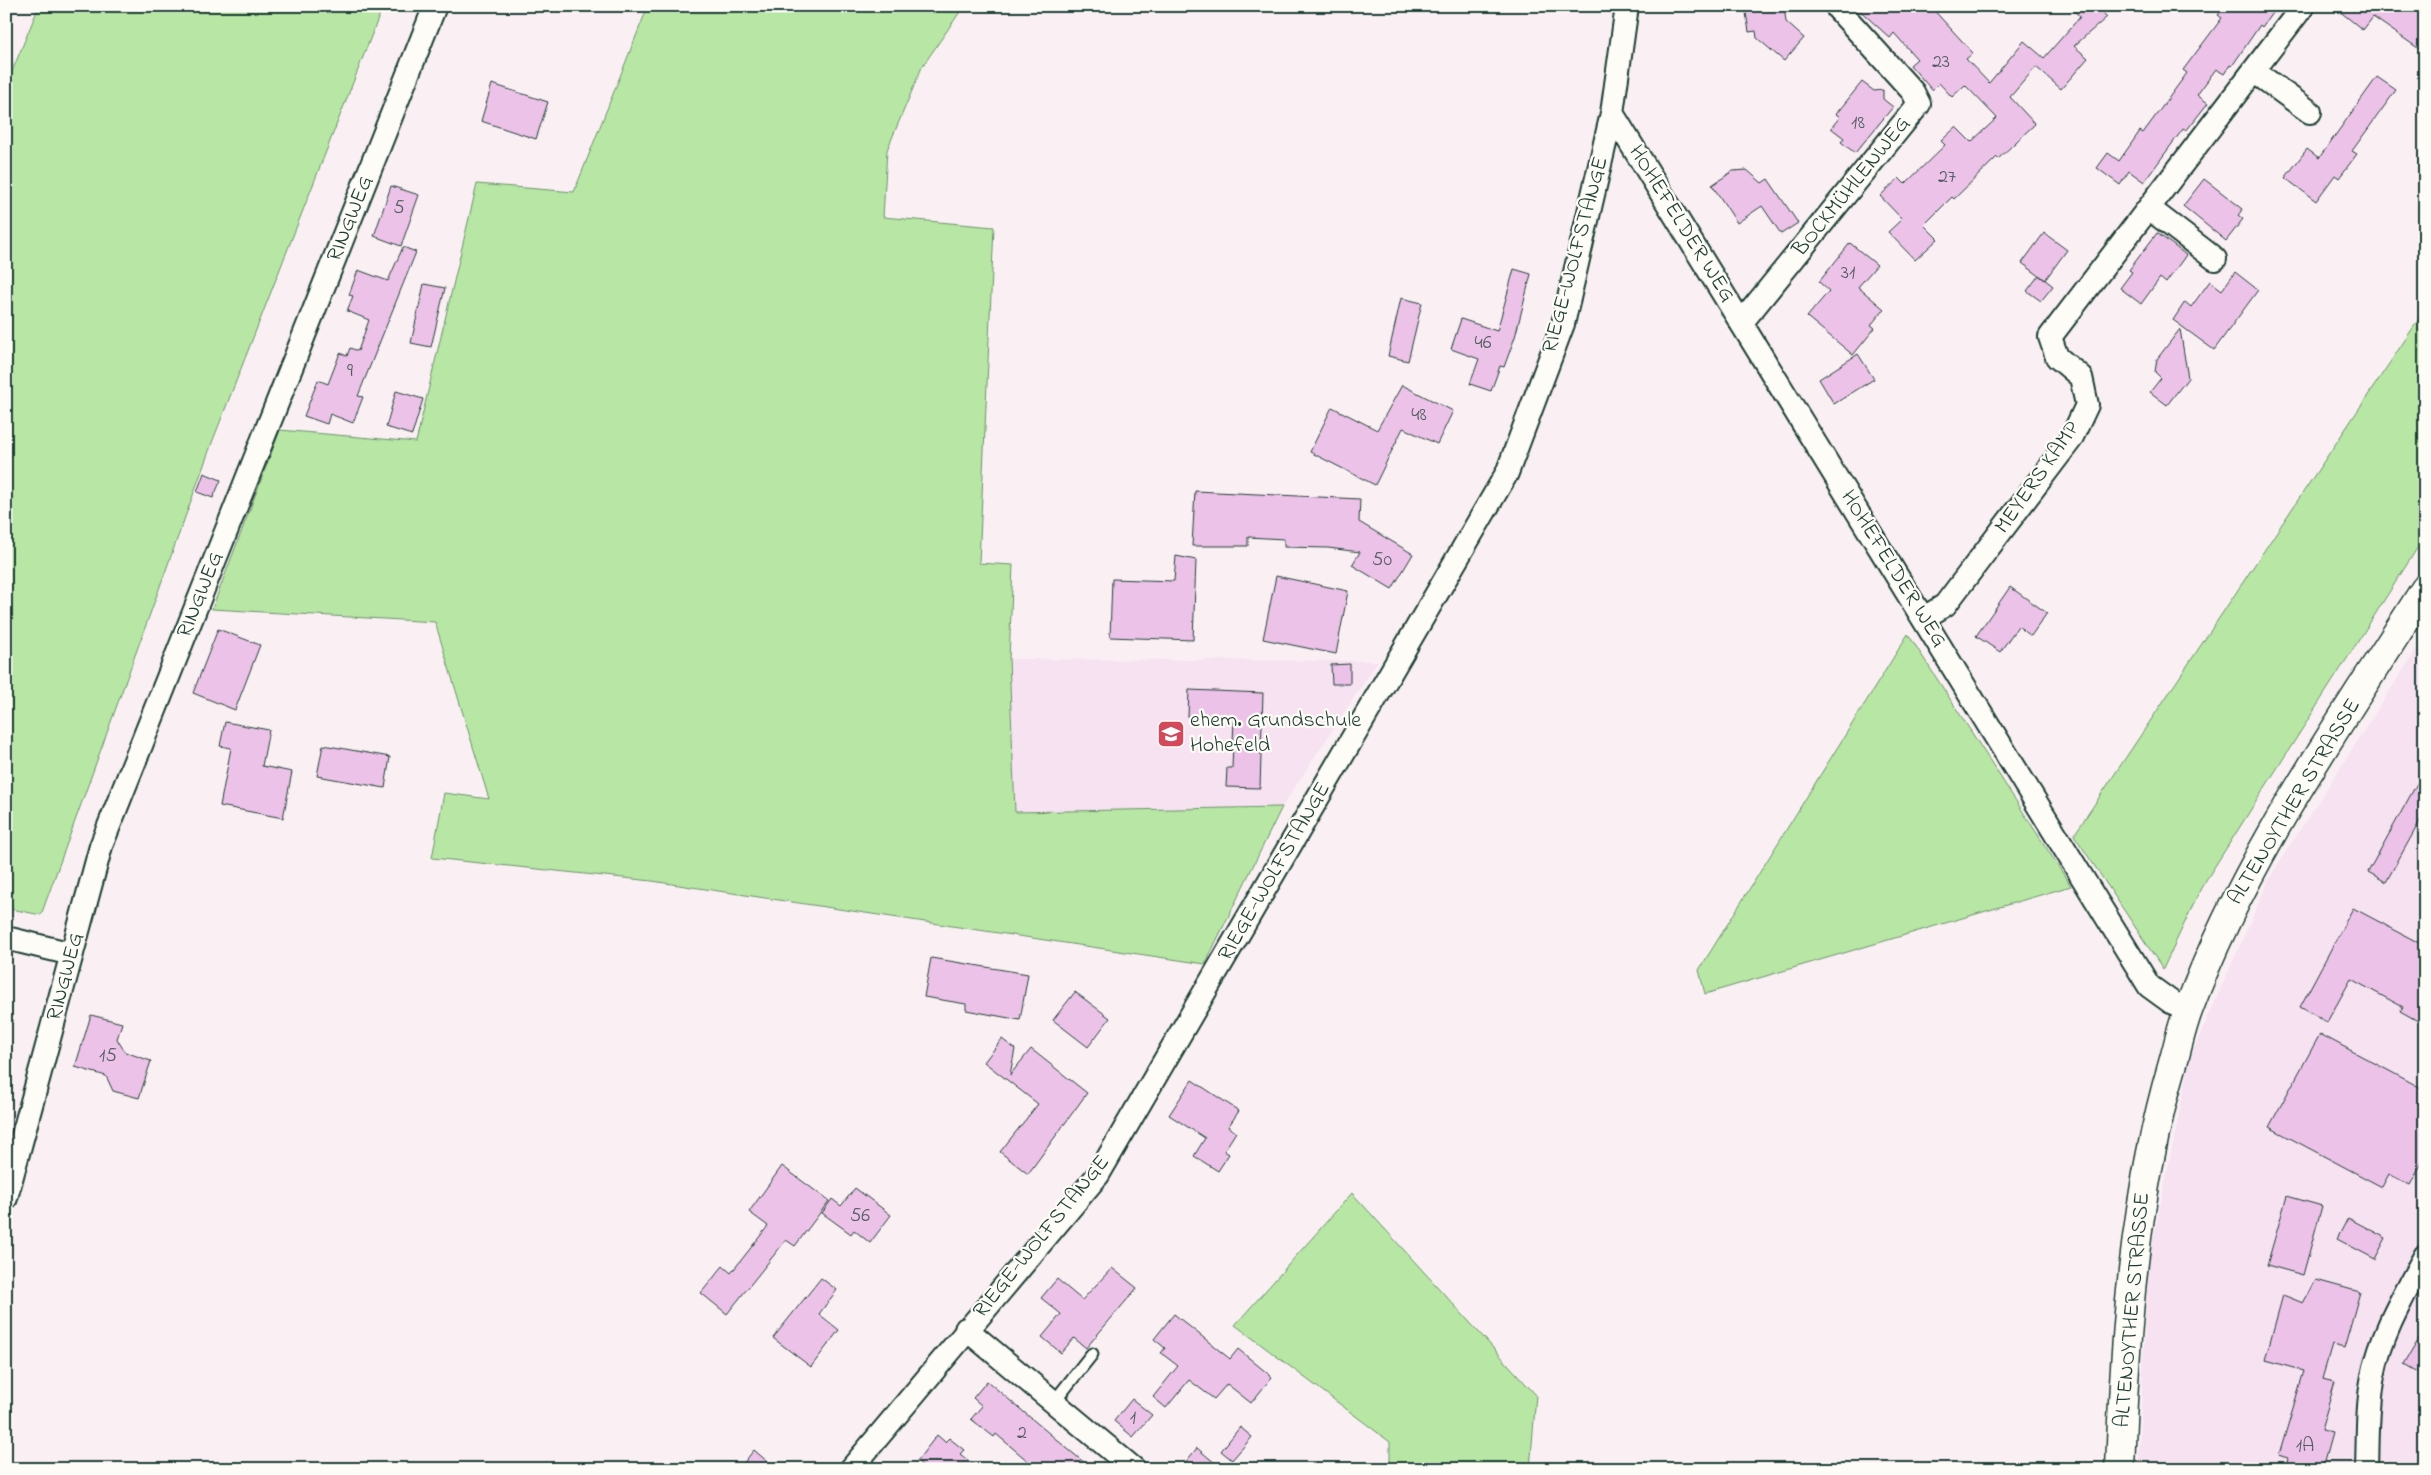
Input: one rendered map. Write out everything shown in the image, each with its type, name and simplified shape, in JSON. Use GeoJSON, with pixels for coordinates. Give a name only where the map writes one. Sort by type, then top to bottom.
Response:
{"type":"FeatureCollection","features":[{"type":"Feature","properties":{"kind":"main road","name":"ALTENOYTHER STRASSE"},"geometry":{"type":"LineString","coordinates":[[2120,1469],[2125,1360],[2138,1219],[2158,1114],[2188,1009],[2229,913],[2280,818],[2425,589]]}},
{"type":"Feature","properties":{"kind":"street","name":"RINGWEG"},"geometry":{"type":"LineString","coordinates":[[6,1198],[101,846],[435,6]]}},
{"type":"Feature","properties":{"kind":"street","name":"RIEGE-WOLFSTANGE"},"geometry":{"type":"LineString","coordinates":[[851,1469],[966,1329],[1098,1175],[1507,473],[1563,324],[1612,113],[1627,6]]}},
{"type":"Feature","properties":{"kind":"street","name":"BOCKMÜHLENWEG"},"geometry":{"type":"LineString","coordinates":[[1742,322],[1919,104],[1913,92],[1838,9],[1838,6]]}},
{"type":"Feature","properties":{"kind":"street","name":"MEYERS KAMP"},"geometry":{"type":"LineString","coordinates":[[1924,618],[1945,605],[2071,439],[2087,405],[2081,377],[2057,357],[2050,338],[2304,6]]}},
{"type":"Feature","properties":{"kind":"street"},"geometry":{"type":"LineString","coordinates":[[2255,72],[2310,112]]}},
{"type":"Feature","properties":{"kind":"street","name":"HOHEFELDER WEG"},"geometry":{"type":"LineString","coordinates":[[1612,113],[2149,986],[2171,1002],[2188,1009]]}},
{"type":"Feature","properties":{"kind":"street"},"geometry":{"type":"LineString","coordinates":[[2150,209],[2215,259]]}},
{"type":"Feature","properties":{"kind":"street"},"geometry":{"type":"LineString","coordinates":[[6,938],[72,954]]}},
{"type":"Feature","properties":{"kind":"street"},"geometry":{"type":"LineString","coordinates":[[2367,1469],[2372,1377],[2381,1344],[2396,1310],[2425,1256]]}},
{"type":"Feature","properties":{"kind":"street"},"geometry":{"type":"LineString","coordinates":[[966,1329],[1134,1469]]}},
{"type":"Feature","properties":{"kind":"lane"},"geometry":{"type":"LineString","coordinates":[[1054,1402],[1092,1354]]}},
{"type":"Feature","properties":{"kind":"shaded area"},"geometry":{"type":"Polygon","coordinates":[[[2425,636],[2425,1469],[2138,1469],[2148,1266],[2191,1056],[2271,875],[2425,636]]]}},
{"type":"Feature","properties":{"kind":"shaded area","name":"ehem. Grundschule Hohefeld"},"geometry":{"type":"Polygon","coordinates":[[[1009,659],[1378,661],[1282,807],[1015,813],[1009,659]]]}},
{"type":"Feature","properties":{"kind":"green space"},"geometry":{"type":"Polygon","coordinates":[[[39,6],[383,6],[213,440],[41,915],[6,908],[6,86],[39,6]]]}},
{"type":"Feature","properties":{"kind":"green space"},"geometry":{"type":"Polygon","coordinates":[[[648,6],[964,6],[922,67],[887,150],[883,217],[994,227],[979,563],[1013,565],[1009,659],[1015,812],[1282,807],[1205,964],[652,881],[432,858],[444,793],[489,799],[435,622],[212,609],[280,430],[416,442],[477,184],[574,192],[648,6]]]}},
{"type":"Feature","properties":{"kind":"green space"},"geometry":{"type":"Polygon","coordinates":[[[2425,310],[2425,536],[2201,888],[2163,969],[2074,835],[2425,310]]]}},
{"type":"Feature","properties":{"kind":"green space"},"geometry":{"type":"Polygon","coordinates":[[[1908,634],[2071,886],[1705,994],[1699,970],[1908,634]]]}},
{"type":"Feature","properties":{"kind":"green space"},"geometry":{"type":"Polygon","coordinates":[[[1352,1193],[1536,1395],[1530,1469],[1390,1469],[1390,1442],[1235,1325],[1352,1193]]]}},
{"type":"Feature","properties":{"kind":"building"},"geometry":{"type":"Polygon","coordinates":[[[1745,6],[1784,6],[1786,22],[1804,38],[1784,61],[1757,38],[1756,31],[1749,32],[1745,6]]]}},
{"type":"Feature","properties":{"kind":"building"},"geometry":{"type":"Polygon","coordinates":[[[1855,6],[1930,6],[1973,53],[1966,59],[1989,83],[2024,41],[2044,58],[2080,17],[2070,6],[2097,6],[2107,17],[2074,46],[2088,58],[2061,89],[2036,67],[2010,97],[2035,124],[1998,159],[1997,157],[1954,199],[1952,197],[1924,225],[1938,239],[1915,260],[1888,232],[1902,219],[1880,196],[1899,178],[1905,184],[1945,145],[1941,141],[1956,127],[1971,142],[1997,118],[1965,85],[1952,97],[1939,83],[1932,90],[1910,65],[1917,59],[1894,33],[1890,38],[1855,6]]]}},
{"type":"Feature","properties":{"kind":"building"},"geometry":{"type":"Polygon","coordinates":[[[2225,6],[2277,6],[2262,27],[2260,25],[2232,66],[2230,65],[2224,74],[2216,69],[2197,95],[2208,103],[2186,131],[2183,129],[2144,182],[2129,171],[2120,185],[2097,168],[2108,153],[2119,161],[2140,131],[2143,133],[2187,73],[2183,70],[2222,18],[2218,15],[2225,6]]]}},
{"type":"Feature","properties":{"kind":"building"},"geometry":{"type":"Polygon","coordinates":[[[2333,6],[2425,6],[2425,53],[2373,17],[2363,30],[2333,6]]]}},
{"type":"Feature","properties":{"kind":"building"},"geometry":{"type":"Polygon","coordinates":[[[2377,77],[2396,90],[2352,151],[2357,154],[2339,178],[2335,175],[2316,201],[2285,178],[2307,149],[2319,158],[2377,77]]]}},
{"type":"Feature","properties":{"kind":"building"},"geometry":{"type":"Polygon","coordinates":[[[1862,82],[1874,91],[1883,90],[1883,99],[1893,107],[1855,153],[1841,142],[1844,138],[1831,128],[1840,117],[1836,114],[1862,82]]]}},
{"type":"Feature","properties":{"kind":"building"},"geometry":{"type":"Polygon","coordinates":[[[492,84],[548,102],[536,139],[481,121],[492,84]]]}},
{"type":"Feature","properties":{"kind":"building"},"geometry":{"type":"Polygon","coordinates":[[[1747,170],[1762,183],[1768,179],[1798,223],[1781,234],[1762,206],[1737,223],[1712,185],[1733,171],[1747,170]]]}},
{"type":"Feature","properties":{"kind":"building"},"geometry":{"type":"Polygon","coordinates":[[[2204,179],[2243,209],[2238,215],[2243,219],[2226,241],[2183,206],[2204,179]]]}},
{"type":"Feature","properties":{"kind":"building"},"geometry":{"type":"Polygon","coordinates":[[[391,186],[419,195],[401,246],[374,236],[391,186]]]}},
{"type":"Feature","properties":{"kind":"building"},"geometry":{"type":"Polygon","coordinates":[[[2044,233],[2067,250],[2045,280],[2022,263],[2044,233]]]}},
{"type":"Feature","properties":{"kind":"building"},"geometry":{"type":"Polygon","coordinates":[[[2157,233],[2186,255],[2166,283],[2160,278],[2141,304],[2120,288],[2132,272],[2129,270],[2157,233]]]}},
{"type":"Feature","properties":{"kind":"building"},"geometry":{"type":"Polygon","coordinates":[[[1850,243],[1877,265],[1858,287],[1884,309],[1871,325],[1875,328],[1853,355],[1807,317],[1829,291],[1819,282],[1850,243]]]}},
{"type":"Feature","properties":{"kind":"building"},"geometry":{"type":"Polygon","coordinates":[[[403,247],[416,252],[358,396],[363,397],[353,423],[330,414],[327,424],[304,416],[318,380],[328,384],[340,353],[347,356],[350,348],[358,351],[369,320],[347,311],[353,296],[349,295],[358,270],[388,281],[403,247]]]}},
{"type":"Feature","properties":{"kind":"building"},"geometry":{"type":"Polygon","coordinates":[[[1514,269],[1531,274],[1515,337],[1504,367],[1500,366],[1491,391],[1470,384],[1479,359],[1451,349],[1461,319],[1497,331],[1514,269]]]}},
{"type":"Feature","properties":{"kind":"building"},"geometry":{"type":"Polygon","coordinates":[[[2235,272],[2258,290],[2214,350],[2173,320],[2185,302],[2191,307],[2210,281],[2222,290],[2235,272]]]}},
{"type":"Feature","properties":{"kind":"building"},"geometry":{"type":"Polygon","coordinates":[[[2039,275],[2053,286],[2041,301],[2027,291],[2039,275]]]}},
{"type":"Feature","properties":{"kind":"building"},"geometry":{"type":"Polygon","coordinates":[[[424,284],[445,288],[431,347],[411,343],[424,284]]]}},
{"type":"Feature","properties":{"kind":"building"},"geometry":{"type":"Polygon","coordinates":[[[1401,298],[1422,303],[1408,361],[1388,356],[1401,298]]]}},
{"type":"Feature","properties":{"kind":"building"},"geometry":{"type":"Polygon","coordinates":[[[2180,329],[2188,378],[2167,405],[2150,392],[2161,378],[2155,372],[2157,359],[2180,329]]]}},
{"type":"Feature","properties":{"kind":"building"},"geometry":{"type":"Polygon","coordinates":[[[1858,354],[1874,379],[1834,404],[1819,379],[1858,354]]]}},
{"type":"Feature","properties":{"kind":"building"},"geometry":{"type":"Polygon","coordinates":[[[1402,385],[1453,411],[1437,444],[1403,428],[1375,485],[1310,452],[1332,407],[1377,430],[1402,385]]]}},
{"type":"Feature","properties":{"kind":"building"},"geometry":{"type":"Polygon","coordinates":[[[396,391],[423,399],[412,435],[386,427],[396,391]]]}},
{"type":"Feature","properties":{"kind":"building"},"geometry":{"type":"Polygon","coordinates":[[[204,473],[221,480],[213,498],[197,492],[204,473]]]}},
{"type":"Feature","properties":{"kind":"building"},"geometry":{"type":"Polygon","coordinates":[[[1195,491],[1360,499],[1359,522],[1413,554],[1392,589],[1352,565],[1360,552],[1328,548],[1284,547],[1284,539],[1248,537],[1248,546],[1192,546],[1195,491]]]}},
{"type":"Feature","properties":{"kind":"building"},"geometry":{"type":"Polygon","coordinates":[[[1176,556],[1196,560],[1193,640],[1110,637],[1112,579],[1174,581],[1176,556]]]}},
{"type":"Feature","properties":{"kind":"building"},"geometry":{"type":"Polygon","coordinates":[[[1276,576],[1348,591],[1336,654],[1263,639],[1276,576]]]}},
{"type":"Feature","properties":{"kind":"building"},"geometry":{"type":"Polygon","coordinates":[[[2010,587],[2047,613],[2031,636],[2018,626],[2000,652],[1976,636],[2010,587]]]}},
{"type":"Feature","properties":{"kind":"building"},"geometry":{"type":"Polygon","coordinates":[[[218,629],[260,645],[235,710],[193,693],[218,629]]]}},
{"type":"Feature","properties":{"kind":"building"},"geometry":{"type":"Polygon","coordinates":[[[1350,664],[1350,684],[1332,684],[1331,665],[1350,664]]]}},
{"type":"Feature","properties":{"kind":"building"},"geometry":{"type":"Polygon","coordinates":[[[1189,690],[1263,693],[1260,788],[1226,787],[1227,768],[1232,768],[1234,718],[1188,717],[1189,690]]]}},
{"type":"Feature","properties":{"kind":"building"},"geometry":{"type":"Polygon","coordinates":[[[225,722],[269,730],[262,766],[292,772],[283,818],[220,806],[231,748],[220,746],[225,722]]]}},
{"type":"Feature","properties":{"kind":"building"},"geometry":{"type":"Polygon","coordinates":[[[323,745],[390,757],[385,788],[317,776],[323,745]]]}},
{"type":"Feature","properties":{"kind":"building"},"geometry":{"type":"Polygon","coordinates":[[[2425,769],[2425,812],[2386,882],[2368,872],[2425,769]]]}},
{"type":"Feature","properties":{"kind":"building"},"geometry":{"type":"Polygon","coordinates":[[[2353,908],[2425,946],[2425,1025],[2400,1011],[2403,1007],[2351,979],[2327,1022],[2300,1007],[2353,908]]]}},
{"type":"Feature","properties":{"kind":"building"},"geometry":{"type":"Polygon","coordinates":[[[931,958],[1028,974],[1020,1020],[966,1010],[966,1004],[924,997],[931,958]]]}},
{"type":"Feature","properties":{"kind":"building"},"geometry":{"type":"Polygon","coordinates":[[[1075,992],[1110,1018],[1088,1047],[1053,1020],[1075,992]]]}},
{"type":"Feature","properties":{"kind":"building"},"geometry":{"type":"Polygon","coordinates":[[[91,1015],[122,1023],[117,1039],[125,1052],[151,1061],[139,1098],[113,1091],[106,1076],[75,1067],[91,1015]]]}},
{"type":"Feature","properties":{"kind":"building"},"geometry":{"type":"Polygon","coordinates":[[[2320,1034],[2425,1090],[2425,1157],[2410,1185],[2389,1174],[2382,1187],[2269,1127],[2320,1034]]]}},
{"type":"Feature","properties":{"kind":"building"},"geometry":{"type":"Polygon","coordinates":[[[1002,1039],[1015,1049],[1010,1075],[1031,1049],[1087,1093],[1028,1174],[1000,1152],[1038,1104],[984,1062],[1002,1039]]]}},
{"type":"Feature","properties":{"kind":"building"},"geometry":{"type":"Polygon","coordinates":[[[1192,1080],[1239,1111],[1228,1127],[1236,1132],[1224,1151],[1229,1154],[1218,1171],[1194,1156],[1205,1138],[1169,1115],[1192,1080]]]}},
{"type":"Feature","properties":{"kind":"building"},"geometry":{"type":"Polygon","coordinates":[[[782,1166],[829,1201],[795,1246],[786,1240],[727,1314],[701,1293],[723,1266],[731,1273],[768,1226],[749,1212],[782,1166]]]}},
{"type":"Feature","properties":{"kind":"building"},"geometry":{"type":"Polygon","coordinates":[[[855,1188],[891,1215],[870,1243],[854,1230],[851,1234],[822,1213],[832,1199],[841,1206],[855,1188]]]}},
{"type":"Feature","properties":{"kind":"building"},"geometry":{"type":"Polygon","coordinates":[[[2287,1196],[2322,1206],[2303,1275],[2267,1265],[2287,1196]]]}},
{"type":"Feature","properties":{"kind":"building"},"geometry":{"type":"Polygon","coordinates":[[[2348,1218],[2386,1238],[2375,1259],[2337,1239],[2348,1218]]]}},
{"type":"Feature","properties":{"kind":"building"},"geometry":{"type":"Polygon","coordinates":[[[1112,1268],[1137,1288],[1086,1348],[1074,1338],[1061,1353],[1042,1337],[1061,1314],[1041,1298],[1057,1279],[1082,1300],[1112,1268]]]}},
{"type":"Feature","properties":{"kind":"building"},"geometry":{"type":"Polygon","coordinates":[[[821,1278],[837,1290],[819,1314],[839,1330],[811,1367],[773,1338],[821,1278]]]}},
{"type":"Feature","properties":{"kind":"building"},"geometry":{"type":"Polygon","coordinates":[[[2316,1280],[2360,1292],[2344,1348],[2332,1345],[2322,1379],[2335,1382],[2321,1430],[2332,1433],[2322,1469],[2286,1469],[2289,1458],[2279,1455],[2304,1371],[2265,1360],[2283,1295],[2303,1303],[2316,1280]]]}},
{"type":"Feature","properties":{"kind":"building"},"geometry":{"type":"Polygon","coordinates":[[[1174,1314],[1230,1359],[1238,1349],[1272,1377],[1251,1403],[1227,1384],[1214,1399],[1189,1380],[1166,1408],[1153,1397],[1178,1366],[1161,1353],[1165,1348],[1154,1339],[1174,1314]]]}},
{"type":"Feature","properties":{"kind":"building"},"geometry":{"type":"Polygon","coordinates":[[[2425,1329],[2425,1376],[2404,1364],[2425,1329]]]}},
{"type":"Feature","properties":{"kind":"building"},"geometry":{"type":"Polygon","coordinates":[[[987,1381],[1092,1469],[1024,1469],[1029,1462],[996,1434],[994,1437],[971,1419],[982,1406],[973,1398],[987,1381]]]}},
{"type":"Feature","properties":{"kind":"building"},"geometry":{"type":"Polygon","coordinates":[[[1132,1399],[1152,1415],[1133,1437],[1114,1421],[1132,1399]]]}},
{"type":"Feature","properties":{"kind":"building"},"geometry":{"type":"Polygon","coordinates":[[[1240,1427],[1252,1437],[1232,1460],[1221,1451],[1240,1427]]]}},
{"type":"Feature","properties":{"kind":"building"},"geometry":{"type":"Polygon","coordinates":[[[937,1435],[945,1442],[949,1438],[964,1450],[960,1454],[979,1469],[926,1469],[917,1461],[937,1435]]]}},
{"type":"Feature","properties":{"kind":"building"},"geometry":{"type":"Polygon","coordinates":[[[1197,1448],[1222,1469],[1180,1469],[1197,1448]]]}},
{"type":"Feature","properties":{"kind":"building"},"geometry":{"type":"Polygon","coordinates":[[[754,1450],[776,1469],[739,1469],[754,1450]]]}},
{"type":"Feature","properties":{"kind":"place","name":"ehem. Grundschule Hohefeld"},"geometry":{"type":"Point","coordinates":[1171,734]}}]}
